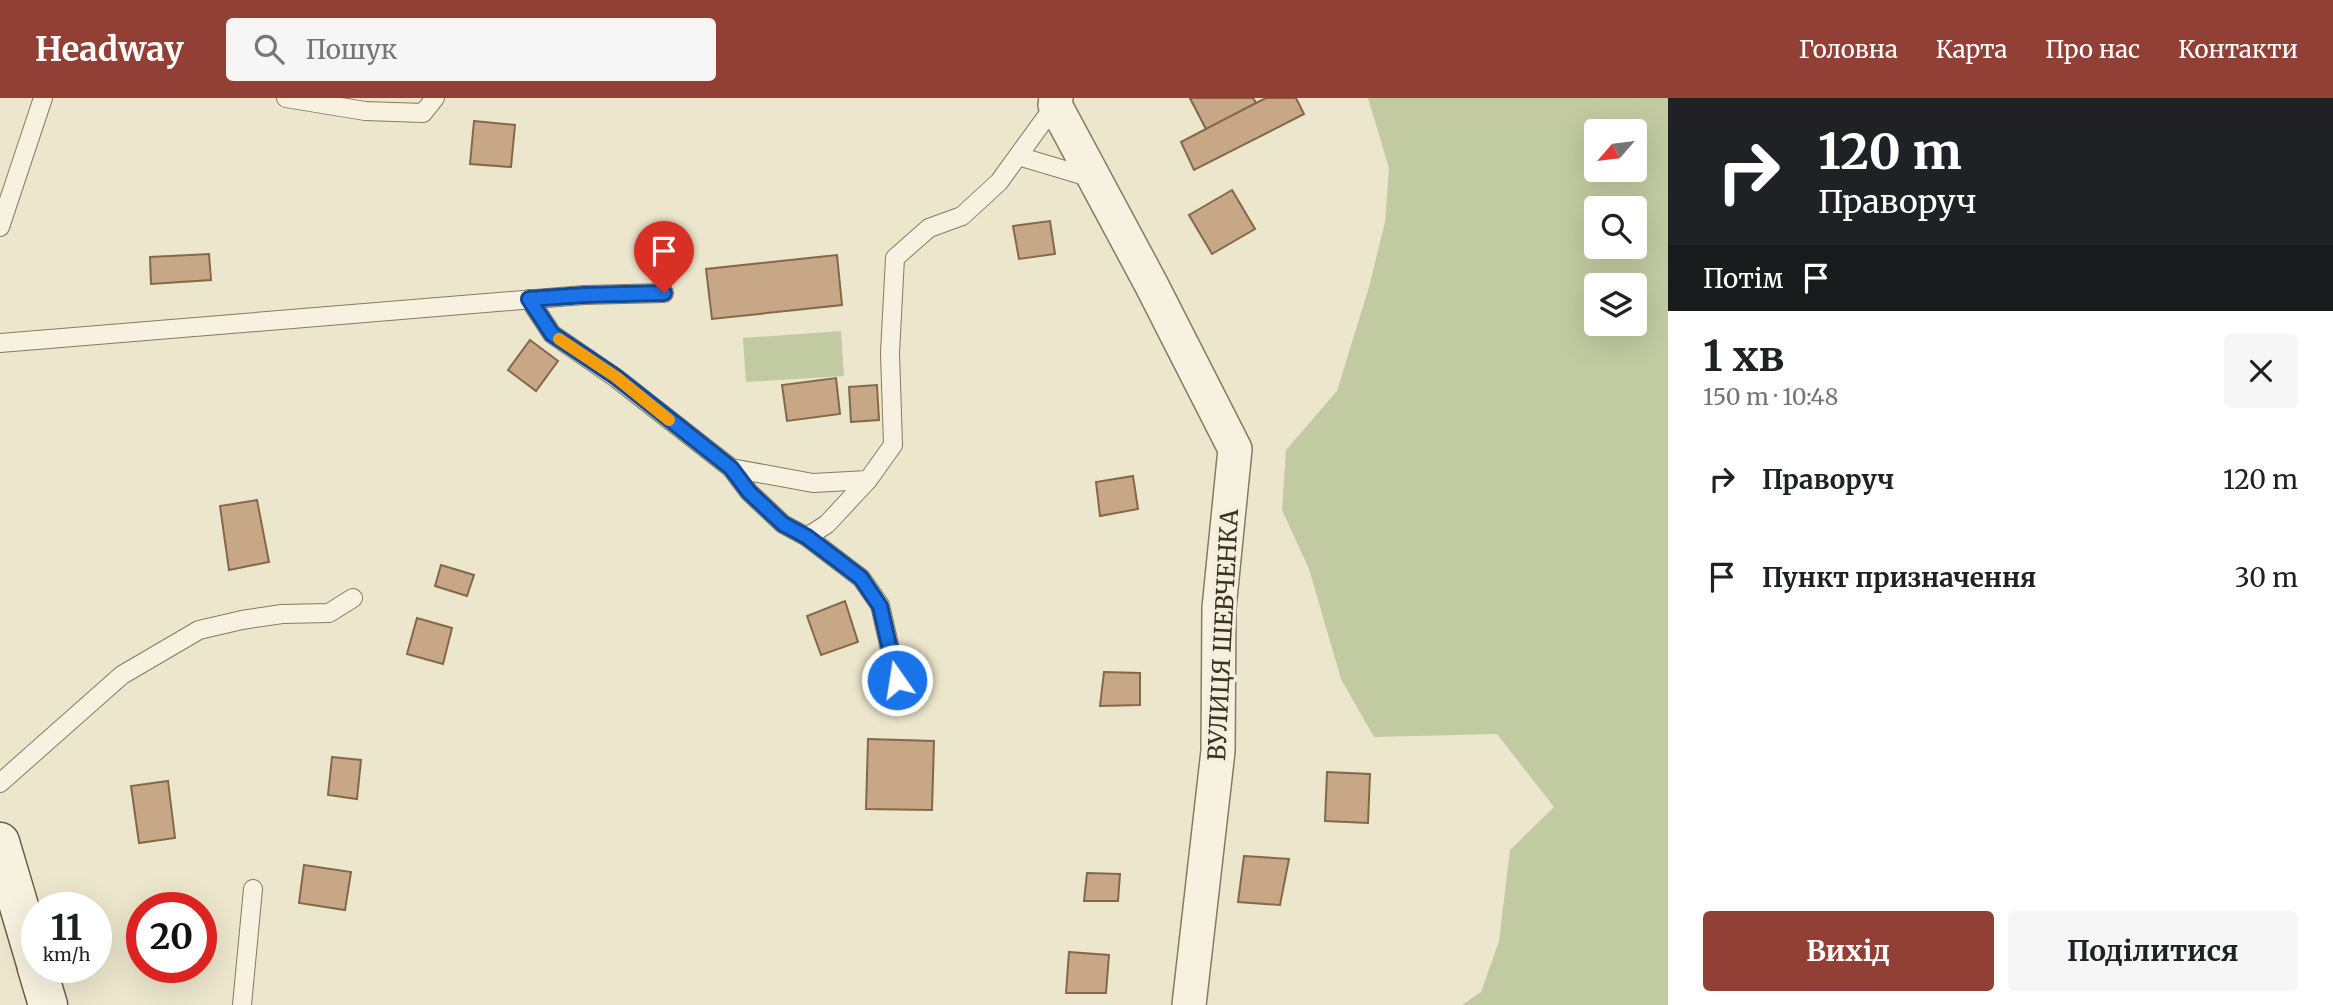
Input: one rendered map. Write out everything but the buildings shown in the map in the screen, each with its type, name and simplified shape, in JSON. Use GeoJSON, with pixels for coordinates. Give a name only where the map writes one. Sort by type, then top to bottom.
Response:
{"type":"FeatureCollection","features":[{"type":"Feature","properties":{"kind":"street","name":"ВУЛИЦЯ ШЕВЧЕНКА"},"geometry":{"type":"LineString","coordinates":[[1055,101],[1235,449],[1219,608],[1218,751],[1189,1005]]}},
{"type":"Feature","properties":{"kind":"street"},"geometry":{"type":"LineString","coordinates":[[0,842],[21,916]]}},
{"type":"Feature","properties":{"kind":"street"},"geometry":{"type":"LineString","coordinates":[[42,983],[48,1005]]}},
{"type":"Feature","properties":{"kind":"lane"},"geometry":{"type":"LineString","coordinates":[[0,227],[43,98]]}},
{"type":"Feature","properties":{"kind":"lane"},"geometry":{"type":"LineString","coordinates":[[286,98],[365,111],[423,113],[435,98]]}},
{"type":"Feature","properties":{"kind":"lane"},"geometry":{"type":"LineString","coordinates":[[807,537],[827,524],[868,480],[893,445],[890,353],[895,258],[929,228],[962,216],[999,182],[1055,101]]}},
{"type":"Feature","properties":{"kind":"lane"},"geometry":{"type":"LineString","coordinates":[[1018,156],[1095,179]]}},
{"type":"Feature","properties":{"kind":"lane"},"geometry":{"type":"LineString","coordinates":[[0,343],[529,299],[664,293]]}},
{"type":"Feature","properties":{"kind":"lane"},"geometry":{"type":"LineString","coordinates":[[529,299],[552,334],[616,377],[731,468],[749,492],[783,524],[807,537],[861,578],[880,606],[897,680]]}},
{"type":"Feature","properties":{"kind":"lane"},"geometry":{"type":"LineString","coordinates":[[731,468],[813,482],[868,480]]}},
{"type":"Feature","properties":{"kind":"lane"},"geometry":{"type":"LineString","coordinates":[[0,783],[122,675],[199,630],[282,614],[329,612],[352,598]]}},
{"type":"Feature","properties":{"kind":"lane"},"geometry":{"type":"LineString","coordinates":[[242,1005],[253,889]]}},
{"type":"Feature","properties":{"kind":"green space"},"geometry":{"type":"Polygon","coordinates":[[[1368,98],[1668,98],[1668,1005],[1462,1005],[1481,992],[1499,941],[1510,850],[1554,807],[1497,734],[1374,737],[1341,679],[1309,569],[1282,510],[1286,450],[1337,391],[1369,287],[1385,222],[1389,168],[1368,98]]]}},
{"type":"Feature","properties":{"kind":"green space"},"geometry":{"type":"Polygon","coordinates":[[[841,331],[844,376],[746,382],[743,338],[841,331]]]}},
{"type":"Feature","properties":{"kind":"slow traffic"},"geometry":{"type":"LineString","coordinates":[[559,339],[616,377],[669,420]]}},
{"type":"Feature","properties":{"kind":"route"},"geometry":{"type":"LineString","coordinates":[[664,293],[529,299],[552,334],[616,377],[731,468],[749,492],[783,524],[807,537],[861,578],[880,606],[897,680]]}}]}
